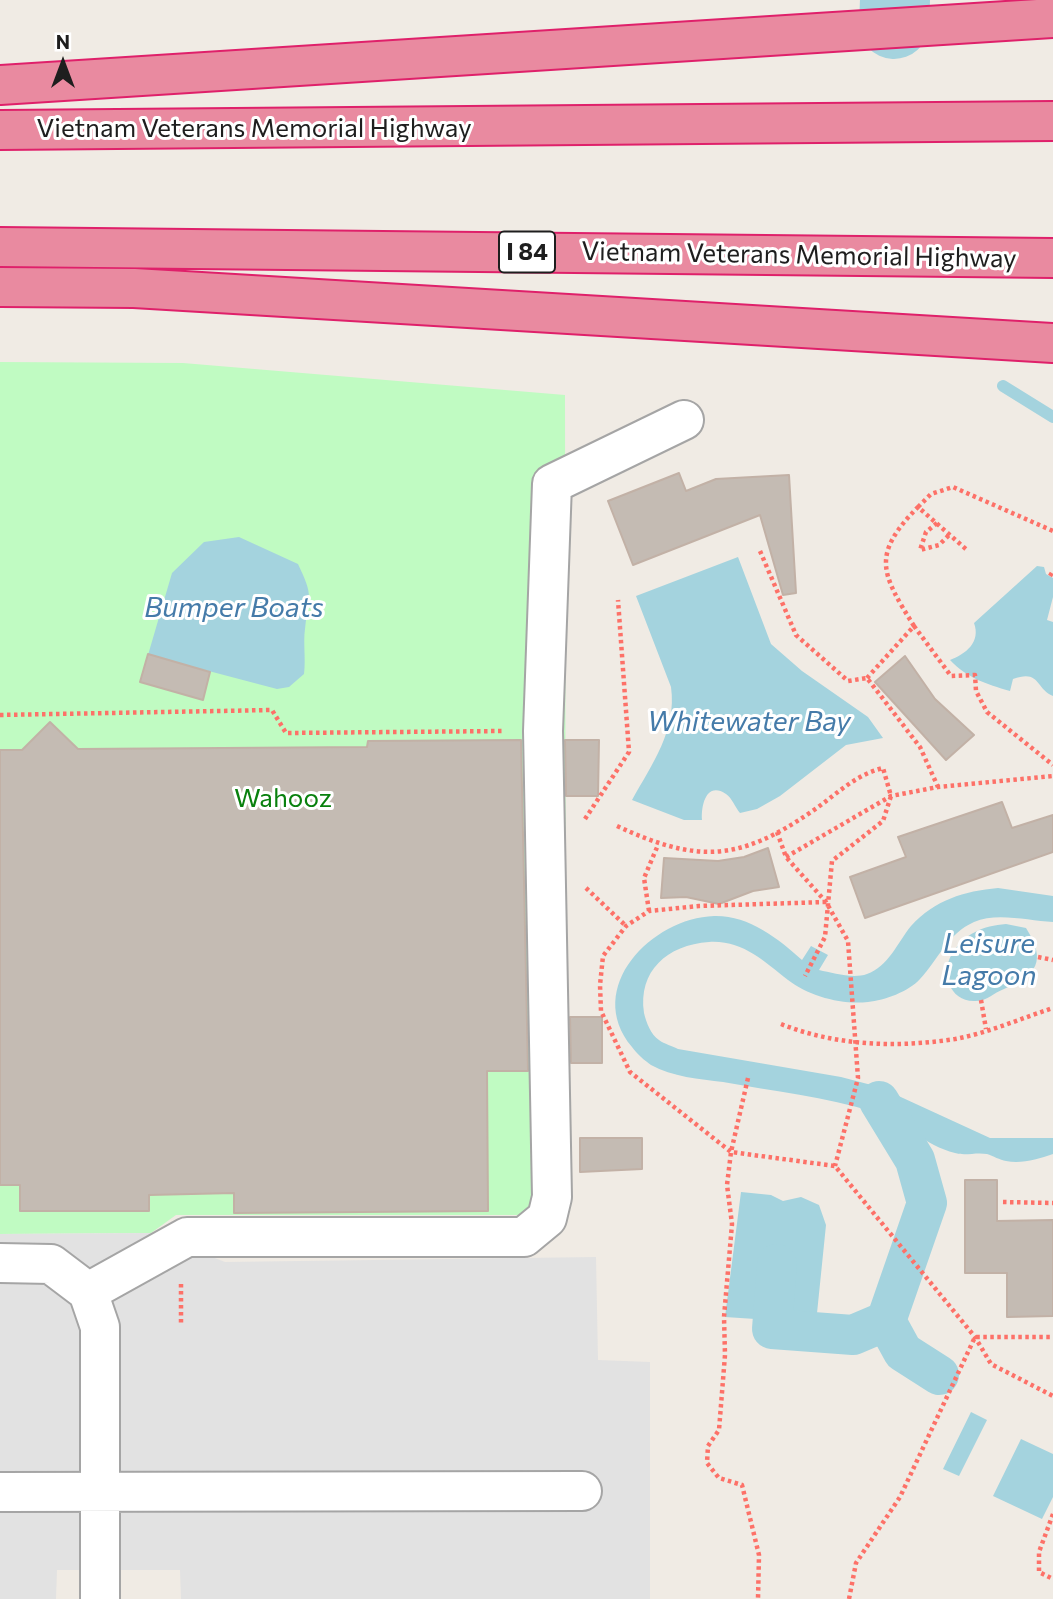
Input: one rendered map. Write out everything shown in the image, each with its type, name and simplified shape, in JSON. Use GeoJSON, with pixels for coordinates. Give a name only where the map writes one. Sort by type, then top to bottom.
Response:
{"type":"FeatureCollection","features":[{"type":"Feature","properties":{"kind":"highway"},"geometry":{"type":"LineString","coordinates":[[0,85],[1053,18]]}},
{"type":"Feature","properties":{"kind":"highway","name":"Vietnam Veterans Memorial Highway"},"geometry":{"type":"LineString","coordinates":[[0,130],[1053,121]]}},
{"type":"Feature","properties":{"kind":"highway","name":"Vietnam Veterans Memorial Highway"},"geometry":{"type":"LineString","coordinates":[[0,247],[1053,258]]}},
{"type":"Feature","properties":{"kind":"highway"},"geometry":{"type":"LineString","coordinates":[[0,287],[134,288],[1053,343]]}},
{"type":"Feature","properties":{"kind":"street"},"geometry":{"type":"LineString","coordinates":[[88,1292],[187,1237],[524,1237],[547,1218],[552,1197],[543,731],[552,484],[684,420]]}},
{"type":"Feature","properties":{"kind":"street"},"geometry":{"type":"LineString","coordinates":[[0,1263],[51,1264],[88,1292],[100,1327],[100,1599]]}},
{"type":"Feature","properties":{"kind":"street"},"geometry":{"type":"LineString","coordinates":[[0,1492],[582,1491]]}},
{"type":"Feature","properties":{"kind":"path"},"geometry":{"type":"LineString","coordinates":[[1053,531],[953,487],[931,495],[893,532],[886,558],[889,585],[914,626],[951,676],[975,675],[980,704],[1053,765]]}},
{"type":"Feature","properties":{"kind":"path"},"geometry":{"type":"LineString","coordinates":[[918,507],[950,534],[959,538],[967,550]]}},
{"type":"Feature","properties":{"kind":"path"},"geometry":{"type":"LineString","coordinates":[[937,523],[926,532],[920,550],[939,545],[950,534]]}},
{"type":"Feature","properties":{"kind":"path"},"geometry":{"type":"LineString","coordinates":[[760,551],[796,635],[848,681],[867,678],[914,626]]}},
{"type":"Feature","properties":{"kind":"path"},"geometry":{"type":"LineString","coordinates":[[583,823],[629,752],[618,600]]}},
{"type":"Feature","properties":{"kind":"path"},"geometry":{"type":"LineString","coordinates":[[867,678],[920,747],[938,787]]}},
{"type":"Feature","properties":{"kind":"path"},"geometry":{"type":"LineString","coordinates":[[0,715],[272,710],[286,733],[513,731]]}},
{"type":"Feature","properties":{"kind":"path"},"geometry":{"type":"LineString","coordinates":[[617,826],[657,845],[699,854],[753,845],[809,814],[864,773],[883,768],[891,796],[883,821],[832,861],[826,902],[825,937],[804,976]]}},
{"type":"Feature","properties":{"kind":"path"},"geometry":{"type":"LineString","coordinates":[[786,858],[891,796],[938,787],[1053,776]]}},
{"type":"Feature","properties":{"kind":"path"},"geometry":{"type":"LineString","coordinates":[[777,832],[786,858],[826,902],[848,941],[858,1078],[835,1166]]}},
{"type":"Feature","properties":{"kind":"path"},"geometry":{"type":"LineString","coordinates":[[649,911],[644,878],[657,845]]}},
{"type":"Feature","properties":{"kind":"path"},"geometry":{"type":"LineString","coordinates":[[583,886],[626,926]]}},
{"type":"Feature","properties":{"kind":"path"},"geometry":{"type":"LineString","coordinates":[[826,902],[699,906],[649,911],[626,926],[603,956],[601,1011],[630,1072],[731,1152],[835,1166],[975,1337],[991,1364],[1053,1396]]}},
{"type":"Feature","properties":{"kind":"path"},"geometry":{"type":"LineString","coordinates":[[1038,957],[1053,960]]}},
{"type":"Feature","properties":{"kind":"path"},"geometry":{"type":"LineString","coordinates":[[981,1000],[986,1029]]}},
{"type":"Feature","properties":{"kind":"path"},"geometry":{"type":"LineString","coordinates":[[781,1024],[811,1036],[856,1044],[956,1039],[1053,1008]]}},
{"type":"Feature","properties":{"kind":"path"},"geometry":{"type":"LineString","coordinates":[[748,1078],[731,1152],[727,1185],[732,1224],[724,1317],[719,1430],[708,1446],[707,1463],[719,1478],[742,1485],[759,1555],[758,1599]]}},
{"type":"Feature","properties":{"kind":"path"},"geometry":{"type":"LineString","coordinates":[[1003,1202],[1053,1203]]}},
{"type":"Feature","properties":{"kind":"path"},"geometry":{"type":"LineString","coordinates":[[181,1277],[181,1324]]}},
{"type":"Feature","properties":{"kind":"path"},"geometry":{"type":"LineString","coordinates":[[975,1337],[1053,1336]]}},
{"type":"Feature","properties":{"kind":"path"},"geometry":{"type":"LineString","coordinates":[[849,1599],[856,1563],[900,1497],[975,1337]]}},
{"type":"Feature","properties":{"kind":"path"},"geometry":{"type":"LineString","coordinates":[[1053,1514],[1039,1552],[1039,1572],[1053,1579]]}},
{"type":"Feature","properties":{"kind":"green space","name":"Wahooz"},"geometry":{"type":"Polygon","coordinates":[[[0,362],[183,363],[565,395],[566,1201],[521,1215],[176,1215],[151,1233],[0,1234],[0,362]]]}},
{"type":"Feature","properties":{"kind":"shaded area"},"geometry":{"type":"Polygon","coordinates":[[[151,1233],[225,1262],[596,1257],[598,1360],[650,1362],[650,1599],[181,1599],[180,1570],[57,1570],[56,1599],[0,1599],[0,1234],[151,1233]]]}},
{"type":"Feature","properties":{"kind":"water","name":"Bumper Boats"},"geometry":{"type":"Polygon","coordinates":[[[239,537],[298,564],[306,584],[309,596],[304,634],[304,674],[289,687],[277,689],[148,655],[172,573],[204,542],[239,537]]]}},
{"type":"Feature","properties":{"kind":"water","name":"Whitewater Bay"},"geometry":{"type":"Polygon","coordinates":[[[738,557],[771,644],[802,671],[868,717],[883,738],[846,745],[780,796],[757,809],[740,813],[728,796],[714,791],[706,797],[702,820],[684,820],[632,800],[655,760],[667,732],[672,703],[671,687],[636,596],[738,557]]]}},
{"type":"Feature","properties":{"kind":"water"},"geometry":{"type":"Polygon","coordinates":[[[1037,566],[1044,567],[1046,574],[1053,578],[1053,597],[1047,620],[1053,622],[1053,696],[1028,676],[1013,679],[1010,691],[977,680],[950,660],[971,646],[976,630],[974,623],[1037,566]]]}},
{"type":"Feature","properties":{"kind":"water"},"geometry":{"type":"Polygon","coordinates":[[[998,888],[1053,896],[1053,922],[1003,917],[974,922],[950,940],[915,984],[889,997],[858,1003],[826,998],[796,986],[742,948],[721,942],[709,942],[680,948],[659,963],[646,985],[644,1013],[656,1038],[678,1049],[841,1077],[879,1087],[990,1138],[1053,1138],[1053,1154],[1018,1162],[987,1154],[959,1154],[944,1150],[874,1112],[837,1102],[668,1072],[651,1065],[638,1054],[619,1025],[615,1002],[620,980],[631,960],[648,943],[668,929],[691,920],[714,916],[739,919],[773,936],[802,960],[811,946],[828,955],[819,970],[856,976],[867,974],[881,966],[911,926],[940,903],[962,894],[998,888]]]}},
{"type":"Feature","properties":{"kind":"water","name":"Leisure Lagoon"},"geometry":{"type":"Polygon","coordinates":[[[1006,924],[1026,928],[1036,949],[1035,966],[1015,984],[983,1000],[966,1000],[959,997],[947,977],[952,954],[975,932],[1006,924]]]}},
{"type":"Feature","properties":{"kind":"water"},"geometry":{"type":"Polygon","coordinates":[[[741,1192],[771,1195],[783,1201],[801,1197],[819,1205],[826,1225],[816,1323],[725,1317],[741,1192]]]}},
{"type":"Feature","properties":{"kind":"water"},"geometry":{"type":"Polygon","coordinates":[[[971,1412],[987,1420],[959,1476],[943,1469],[971,1412]]]}},
{"type":"Feature","properties":{"kind":"water"},"geometry":{"type":"Polygon","coordinates":[[[1021,1439],[1053,1454],[1053,1497],[1042,1519],[993,1496],[1021,1439]]]}},
{"type":"Feature","properties":{"kind":"building"},"geometry":{"type":"Polygon","coordinates":[[[679,473],[686,491],[716,479],[789,475],[796,593],[783,595],[760,515],[633,565],[608,501],[679,473]]]}},
{"type":"Feature","properties":{"kind":"building"},"geometry":{"type":"Polygon","coordinates":[[[148,654],[210,672],[203,700],[140,682],[148,654]]]}},
{"type":"Feature","properties":{"kind":"building"},"geometry":{"type":"Polygon","coordinates":[[[905,656],[935,699],[974,735],[946,760],[875,682],[905,656]]]}},
{"type":"Feature","properties":{"kind":"building"},"geometry":{"type":"Polygon","coordinates":[[[50,722],[78,749],[367,747],[368,741],[521,740],[528,1071],[487,1071],[488,1211],[234,1213],[234,1193],[149,1195],[149,1211],[20,1211],[20,1185],[0,1185],[0,750],[22,750],[50,722]]]}},
{"type":"Feature","properties":{"kind":"building"},"geometry":{"type":"Polygon","coordinates":[[[565,740],[599,740],[598,796],[566,796],[565,740]]]}},
{"type":"Feature","properties":{"kind":"building"},"geometry":{"type":"Polygon","coordinates":[[[1002,802],[1012,828],[1053,815],[1053,852],[865,918],[850,877],[906,857],[898,837],[1002,802]]]}},
{"type":"Feature","properties":{"kind":"building"},"geometry":{"type":"Polygon","coordinates":[[[768,848],[779,887],[753,891],[719,904],[686,897],[661,898],[664,858],[718,861],[744,857],[768,848]]]}},
{"type":"Feature","properties":{"kind":"building"},"geometry":{"type":"Polygon","coordinates":[[[570,1017],[602,1017],[602,1063],[571,1063],[570,1017]]]}},
{"type":"Feature","properties":{"kind":"building"},"geometry":{"type":"Polygon","coordinates":[[[580,1138],[642,1138],[642,1169],[580,1172],[580,1138]]]}},
{"type":"Feature","properties":{"kind":"building"},"geometry":{"type":"Polygon","coordinates":[[[965,1180],[997,1180],[997,1221],[1053,1220],[1053,1316],[1007,1317],[1007,1273],[965,1273],[965,1180]]]}},
{"type":"Feature","properties":{"kind":"waterway"},"geometry":{"type":"LineString","coordinates":[[894,24],[895,0]]}},
{"type":"Feature","properties":{"kind":"waterway"},"geometry":{"type":"LineString","coordinates":[[1003,386],[1053,417]]}},
{"type":"Feature","properties":{"kind":"waterway"},"geometry":{"type":"LineString","coordinates":[[777,1264],[772,1329],[853,1335],[886,1321],[927,1203],[915,1160],[879,1101]]}},
{"type":"Feature","properties":{"kind":"waterway"},"geometry":{"type":"LineString","coordinates":[[886,1321],[903,1352],[939,1375]]}}]}
